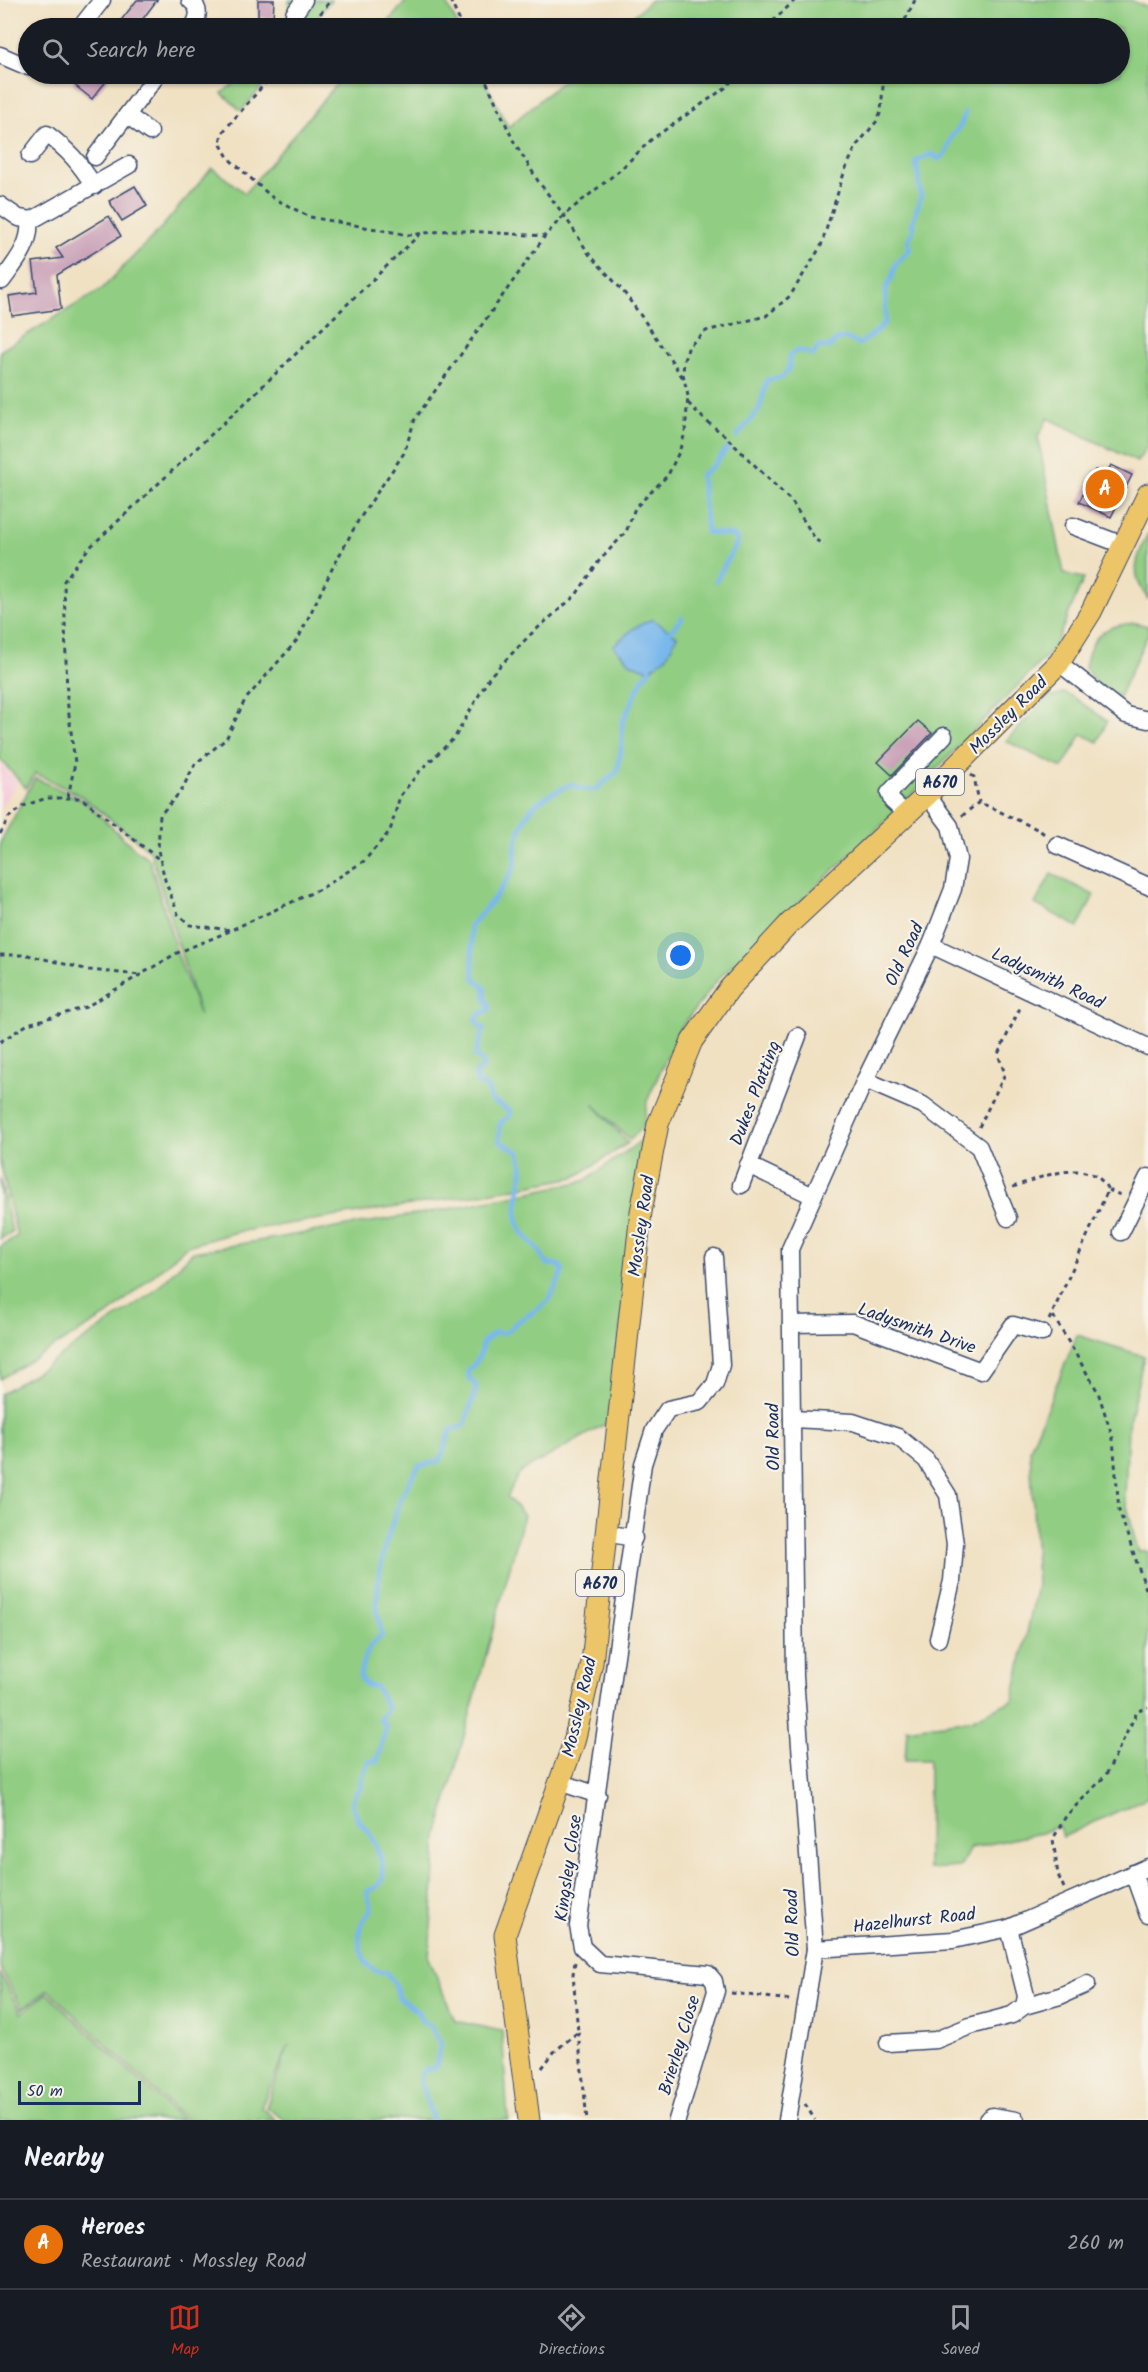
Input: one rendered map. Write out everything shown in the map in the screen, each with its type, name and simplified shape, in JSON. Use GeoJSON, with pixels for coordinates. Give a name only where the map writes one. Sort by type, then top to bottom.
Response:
{"type":"FeatureCollection","features":[{"type":"Feature","properties":{"kind":"main road","name":"Mossley Road"},"geometry":{"type":"LineString","coordinates":[[530,2120],[505,1935],[574,1742],[592,1663],[604,1533],[641,1212],[658,1124],[692,1041],[729,988],[789,924],[927,795],[1059,663],[1091,612],[1148,494]]}},
{"type":"Feature","properties":{"kind":"street"},"geometry":{"type":"LineString","coordinates":[[88,18],[102,0]]}},
{"type":"Feature","properties":{"kind":"street"},"geometry":{"type":"LineString","coordinates":[[190,0],[197,9],[197,18]]}},
{"type":"Feature","properties":{"kind":"street"},"geometry":{"type":"LineString","coordinates":[[294,14],[304,0]]}},
{"type":"Feature","properties":{"kind":"street"},"geometry":{"type":"LineString","coordinates":[[0,55],[18,62]]}},
{"type":"Feature","properties":{"kind":"street"},"geometry":{"type":"LineString","coordinates":[[95,157],[150,84]]}},
{"type":"Feature","properties":{"kind":"street"},"geometry":{"type":"LineString","coordinates":[[127,115],[150,132]]}},
{"type":"Feature","properties":{"kind":"street"},"geometry":{"type":"LineString","coordinates":[[30,156],[46,134],[78,160],[94,186]]}},
{"type":"Feature","properties":{"kind":"street"},"geometry":{"type":"LineString","coordinates":[[0,205],[19,218],[29,220],[39,218],[129,165]]}},
{"type":"Feature","properties":{"kind":"street"},"geometry":{"type":"LineString","coordinates":[[2,281],[25,246],[30,232],[29,220]]}},
{"type":"Feature","properties":{"kind":"street"},"geometry":{"type":"LineString","coordinates":[[1073,526],[1123,545]]}},
{"type":"Feature","properties":{"kind":"street"},"geometry":{"type":"LineString","coordinates":[[1059,663],[1126,715],[1148,720]]}},
{"type":"Feature","properties":{"kind":"street"},"geometry":{"type":"LineString","coordinates":[[906,814],[892,801],[889,793],[944,736]]}},
{"type":"Feature","properties":{"kind":"street","name":"Old Road"},"geometry":{"type":"LineString","coordinates":[[787,2120],[815,1949],[795,1677],[790,1249],[866,1080],[931,945],[953,889],[958,859],[950,826],[927,795]]}},
{"type":"Feature","properties":{"kind":"street"},"geometry":{"type":"LineString","coordinates":[[1057,845],[1148,886]]}},
{"type":"Feature","properties":{"kind":"street","name":"Ladysmith Road"},"geometry":{"type":"LineString","coordinates":[[931,945],[1148,1047]]}},
{"type":"Feature","properties":{"kind":"street","name":"Dukes Platting"},"geometry":{"type":"LineString","coordinates":[[741,1185],[798,1036]]}},
{"type":"Feature","properties":{"kind":"street"},"geometry":{"type":"LineString","coordinates":[[866,1080],[923,1105],[979,1147],[1008,1218]]}},
{"type":"Feature","properties":{"kind":"street","name":"Dukes Platting"},"geometry":{"type":"LineString","coordinates":[[748,1165],[813,1196]]}},
{"type":"Feature","properties":{"kind":"street"},"geometry":{"type":"LineString","coordinates":[[1121,1232],[1148,1177]]}},
{"type":"Feature","properties":{"kind":"street","name":"Kingsley Close"},"geometry":{"type":"LineString","coordinates":[[582,1947],[578,1926],[644,1464],[654,1430],[668,1408],[700,1402],[715,1384],[721,1365],[714,1257]]}},
{"type":"Feature","properties":{"kind":"street","name":"Ladysmith Drive"},"geometry":{"type":"LineString","coordinates":[[791,1324],[853,1323],[981,1371],[1013,1325],[1042,1333]]}},
{"type":"Feature","properties":{"kind":"street"},"geometry":{"type":"LineString","coordinates":[[792,1419],[853,1422],[898,1437],[926,1460],[948,1495],[955,1544],[952,1581],[938,1639]]}},
{"type":"Feature","properties":{"kind":"street"},"geometry":{"type":"LineString","coordinates":[[604,1533],[634,1538]]}},
{"type":"Feature","properties":{"kind":"street","name":"Kingsley Close"},"geometry":{"type":"LineString","coordinates":[[559,1782],[598,1795]]}},
{"type":"Feature","properties":{"kind":"street"},"geometry":{"type":"LineString","coordinates":[[1140,1870],[1148,1915]]}},
{"type":"Feature","properties":{"kind":"street","name":"Hazelhurst Road"},"geometry":{"type":"LineString","coordinates":[[815,1949],[953,1940],[1009,1928],[1140,1870]]}},
{"type":"Feature","properties":{"kind":"street"},"geometry":{"type":"LineString","coordinates":[[1009,1928],[1026,1996],[1024,2006]]}},
{"type":"Feature","properties":{"kind":"street","name":"Brierley Close"},"geometry":{"type":"LineString","coordinates":[[582,1947],[600,1964],[708,1974],[714,1981],[716,1991],[677,2120]]}},
{"type":"Feature","properties":{"kind":"street"},"geometry":{"type":"LineString","coordinates":[[888,2043],[936,2040],[970,2026],[1012,2015],[1024,2006],[1060,1996],[1087,1984]]}},
{"type":"Feature","properties":{"kind":"street"},"geometry":{"type":"LineString","coordinates":[[987,2120],[992,2116],[1016,2120]]}},
{"type":"Feature","properties":{"kind":"path"},"geometry":{"type":"LineString","coordinates":[[317,18],[331,0]]}},
{"type":"Feature","properties":{"kind":"path"},"geometry":{"type":"LineString","coordinates":[[450,0],[458,18]]}},
{"type":"Feature","properties":{"kind":"path"},"geometry":{"type":"LineString","coordinates":[[776,18],[795,0]]}},
{"type":"Feature","properties":{"kind":"path"},"geometry":{"type":"LineString","coordinates":[[906,18],[915,0]]}},
{"type":"Feature","properties":{"kind":"path"},"geometry":{"type":"LineString","coordinates":[[264,84],[222,133],[220,143],[229,159],[273,198],[310,217],[409,235],[451,230],[545,236]]}},
{"type":"Feature","properties":{"kind":"path"},"geometry":{"type":"LineString","coordinates":[[488,84],[513,140],[538,182],[564,215],[589,254],[622,291],[684,379]]}},
{"type":"Feature","properties":{"kind":"path"},"geometry":{"type":"LineString","coordinates":[[231,930],[190,925],[178,914],[165,880],[158,850],[160,814],[181,791],[195,764],[226,739],[245,700],[298,639],[358,520],[404,453],[415,419],[545,236],[564,215],[620,170],[652,139],[729,84]]}},
{"type":"Feature","properties":{"kind":"path"},"geometry":{"type":"LineString","coordinates":[[0,1042],[28,1024],[86,1007],[177,953],[322,888],[364,861],[390,831],[400,796],[419,772],[455,737],[490,676],[531,634],[576,595],[599,561],[626,532],[635,508],[668,475],[685,433],[688,403],[684,360],[688,346],[706,331],[766,316],[790,296],[820,246],[857,145],[877,120],[881,111],[883,84]]}},
{"type":"Feature","properties":{"kind":"path"},"geometry":{"type":"LineString","coordinates":[[68,797],[75,764],[67,699],[64,581],[88,549],[251,397],[421,233]]}},
{"type":"Feature","properties":{"kind":"path"},"geometry":{"type":"LineString","coordinates":[[688,403],[792,502],[816,540],[824,545]]}},
{"type":"Feature","properties":{"kind":"path"},"geometry":{"type":"LineString","coordinates":[[959,764],[974,777],[979,802]]}},
{"type":"Feature","properties":{"kind":"path"},"geometry":{"type":"LineString","coordinates":[[0,834],[9,817],[26,805],[47,798],[81,798],[160,861]]}},
{"type":"Feature","properties":{"kind":"path"},"geometry":{"type":"LineString","coordinates":[[950,826],[979,802]]}},
{"type":"Feature","properties":{"kind":"path"},"geometry":{"type":"LineString","coordinates":[[979,802],[1040,830],[1057,845]]}},
{"type":"Feature","properties":{"kind":"path"},"geometry":{"type":"LineString","coordinates":[[0,955],[28,955],[89,970],[141,975]]}},
{"type":"Feature","properties":{"kind":"path"},"geometry":{"type":"LineString","coordinates":[[971,1141],[1005,1074],[998,1054],[1028,991]]}},
{"type":"Feature","properties":{"kind":"path"},"geometry":{"type":"LineString","coordinates":[[998,1192],[1051,1173],[1071,1172],[1093,1173],[1103,1181],[1108,1190],[1042,1333]]}},
{"type":"Feature","properties":{"kind":"path"},"geometry":{"type":"LineString","coordinates":[[1052,1314],[1098,1392],[1113,1439],[1119,1511],[1148,1594]]}},
{"type":"Feature","properties":{"kind":"path"},"geometry":{"type":"LineString","coordinates":[[1070,1902],[1058,1875],[1053,1839],[1066,1816],[1107,1775],[1137,1712],[1148,1707]]}},
{"type":"Feature","properties":{"kind":"path"},"geometry":{"type":"LineString","coordinates":[[582,1947],[578,1950],[573,1974],[587,2120]]}},
{"type":"Feature","properties":{"kind":"path"},"geometry":{"type":"LineString","coordinates":[[716,1991],[807,2002]]}},
{"type":"Feature","properties":{"kind":"path"},"geometry":{"type":"LineString","coordinates":[[526,2092],[554,2052],[578,2032]]}},
{"type":"Feature","properties":{"kind":"shaded area"},"geometry":{"type":"Polygon","coordinates":[[[0,763],[17,782],[0,811],[0,763]]]}},
{"type":"Feature","properties":{"kind":"green space"},"geometry":{"type":"Polygon","coordinates":[[[289,0],[331,0],[317,18],[288,18],[289,0]]]}},
{"type":"Feature","properties":{"kind":"green space"},"geometry":{"type":"Polygon","coordinates":[[[407,0],[445,0],[454,18],[392,18],[407,0]]]}},
{"type":"Feature","properties":{"kind":"green space"},"geometry":{"type":"Polygon","coordinates":[[[651,0],[1131,0],[1148,8],[1148,445],[1137,462],[1048,418],[1038,437],[1064,574],[1084,578],[1054,648],[887,820],[719,978],[679,1030],[647,1101],[644,1126],[630,1140],[593,1104],[628,1143],[575,1177],[488,1193],[236,1232],[187,1246],[108,1315],[0,1379],[0,1247],[17,1236],[0,1162],[0,843],[35,778],[84,801],[149,859],[177,953],[200,1016],[150,851],[81,796],[35,773],[26,788],[0,759],[0,351],[102,289],[162,227],[212,168],[245,193],[337,84],[486,84],[508,127],[559,84],[1130,84],[1130,18],[631,18],[651,0]]]}},
{"type":"Feature","properties":{"kind":"green space"},"geometry":{"type":"Polygon","coordinates":[[[233,84],[264,84],[241,111],[222,93],[233,84]]]}},
{"type":"Feature","properties":{"kind":"green space"},"geometry":{"type":"Polygon","coordinates":[[[1148,533],[1148,599],[1138,582],[1136,566],[1148,533]]]}},
{"type":"Feature","properties":{"kind":"green space"},"geometry":{"type":"Polygon","coordinates":[[[1136,623],[1148,626],[1148,634],[1119,697],[1097,685],[1085,668],[1087,657],[1090,648],[1100,634],[1115,626],[1136,623]]]}},
{"type":"Feature","properties":{"kind":"green space"},"geometry":{"type":"Polygon","coordinates":[[[1063,693],[1072,696],[1107,721],[1098,742],[1082,734],[1062,768],[1006,741],[1050,695],[1054,697],[1063,693]]]}},
{"type":"Feature","properties":{"kind":"green space"},"geometry":{"type":"Polygon","coordinates":[[[1051,874],[1094,895],[1078,927],[1035,904],[1051,874]]]}},
{"type":"Feature","properties":{"kind":"green space"},"geometry":{"type":"Polygon","coordinates":[[[645,1138],[609,1422],[519,1473],[507,1497],[524,1515],[437,1836],[429,1958],[455,2021],[502,2031],[508,2120],[285,2120],[266,2107],[289,2045],[261,2107],[276,2120],[186,2120],[48,1990],[22,2009],[0,1967],[0,1394],[40,1370],[152,1293],[193,1252],[448,1209],[584,1181],[645,1138]]]}},
{"type":"Feature","properties":{"kind":"green space"},"geometry":{"type":"Polygon","coordinates":[[[0,1178],[12,1232],[0,1239],[0,1178]]]}},
{"type":"Feature","properties":{"kind":"green space"},"geometry":{"type":"Polygon","coordinates":[[[1077,1335],[1144,1356],[1128,1426],[1125,1498],[1138,1551],[1148,1551],[1148,1797],[1063,1837],[1058,1826],[1041,1833],[970,1848],[960,1867],[928,1869],[929,1760],[905,1760],[907,1729],[971,1720],[1013,1700],[1037,1585],[1030,1449],[1077,1335]]]}},
{"type":"Feature","properties":{"kind":"green space"},"geometry":{"type":"Polygon","coordinates":[[[0,1973],[21,2013],[47,1993],[182,2120],[0,2120],[0,1973]]]}},
{"type":"Feature","properties":{"kind":"water"},"geometry":{"type":"Polygon","coordinates":[[[652,619],[677,636],[667,656],[650,670],[632,664],[613,646],[634,628],[652,619]]]}},
{"type":"Feature","properties":{"kind":"building"},"geometry":{"type":"Polygon","coordinates":[[[137,0],[157,0],[144,18],[123,18],[137,0]]]}},
{"type":"Feature","properties":{"kind":"building"},"geometry":{"type":"Polygon","coordinates":[[[258,0],[274,0],[273,18],[258,18],[258,0]]]}},
{"type":"Feature","properties":{"kind":"building"},"geometry":{"type":"Polygon","coordinates":[[[73,84],[104,84],[92,99],[73,84]]]}},
{"type":"Feature","properties":{"kind":"building"},"geometry":{"type":"Polygon","coordinates":[[[135,186],[147,206],[122,221],[109,201],[135,186]]]}},
{"type":"Feature","properties":{"kind":"building"},"geometry":{"type":"Polygon","coordinates":[[[109,216],[121,236],[57,275],[61,309],[12,316],[9,296],[37,292],[33,262],[63,258],[56,248],[109,216]]]}},
{"type":"Feature","properties":{"kind":"building"},"geometry":{"type":"Polygon","coordinates":[[[1111,465],[1132,475],[1111,517],[1079,502],[1095,470],[1106,475],[1111,465]]]}},
{"type":"Feature","properties":{"kind":"building"},"geometry":{"type":"Polygon","coordinates":[[[918,721],[932,733],[892,775],[878,762],[918,721]]]}},
{"type":"Feature","properties":{"kind":"waterway"},"geometry":{"type":"LineString","coordinates":[[737,436],[759,410],[767,380],[783,377],[789,368],[790,355],[798,350],[813,355],[819,346],[829,347],[836,340],[845,338],[860,344],[885,322],[886,288],[892,278],[895,265],[910,249],[908,241],[914,228],[912,224],[921,197],[916,161],[932,154],[938,159],[942,157],[947,151],[952,136],[960,127],[965,113]]}},
{"type":"Feature","properties":{"kind":"waterway"},"geometry":{"type":"LineString","coordinates":[[716,581],[738,541],[734,536],[707,532],[701,475],[713,466],[727,449]]}},
{"type":"Feature","properties":{"kind":"waterway"},"geometry":{"type":"LineString","coordinates":[[670,632],[682,618]]}},
{"type":"Feature","properties":{"kind":"waterway"},"geometry":{"type":"LineString","coordinates":[[433,2120],[421,2084],[421,2075],[426,2069],[430,2070],[436,2066],[441,2043],[430,2026],[422,2021],[418,2012],[399,1998],[395,1984],[386,1972],[378,1971],[367,1963],[361,1949],[361,1926],[371,1910],[367,1892],[378,1886],[383,1878],[382,1863],[376,1845],[370,1833],[358,1820],[352,1804],[356,1792],[362,1788],[360,1781],[369,1761],[377,1761],[386,1728],[385,1724],[380,1721],[381,1716],[388,1709],[376,1687],[366,1685],[360,1676],[367,1653],[382,1635],[377,1603],[380,1570],[389,1532],[411,1479],[419,1466],[440,1461],[451,1429],[457,1429],[466,1423],[476,1385],[469,1378],[468,1370],[479,1358],[483,1342],[496,1332],[501,1334],[508,1331],[548,1301],[563,1271],[559,1265],[547,1264],[519,1226],[517,1209],[522,1176],[521,1160],[519,1152],[499,1141],[500,1123],[510,1116],[510,1111],[490,1099],[489,1090],[484,1085],[478,1084],[475,1074],[484,1066],[482,1061],[475,1056],[484,1028],[478,1025],[476,1020],[481,1013],[489,1010],[489,1004],[486,1001],[485,988],[474,978],[470,926],[506,882],[515,864],[515,847],[524,820],[535,805],[572,784],[580,789],[595,790],[617,772],[622,744],[622,723],[643,678],[650,670]]}},
{"type":"Feature","properties":{"kind":"place","name":"Heroes"},"geometry":{"type":"Point","coordinates":[1105,489]}}]}
